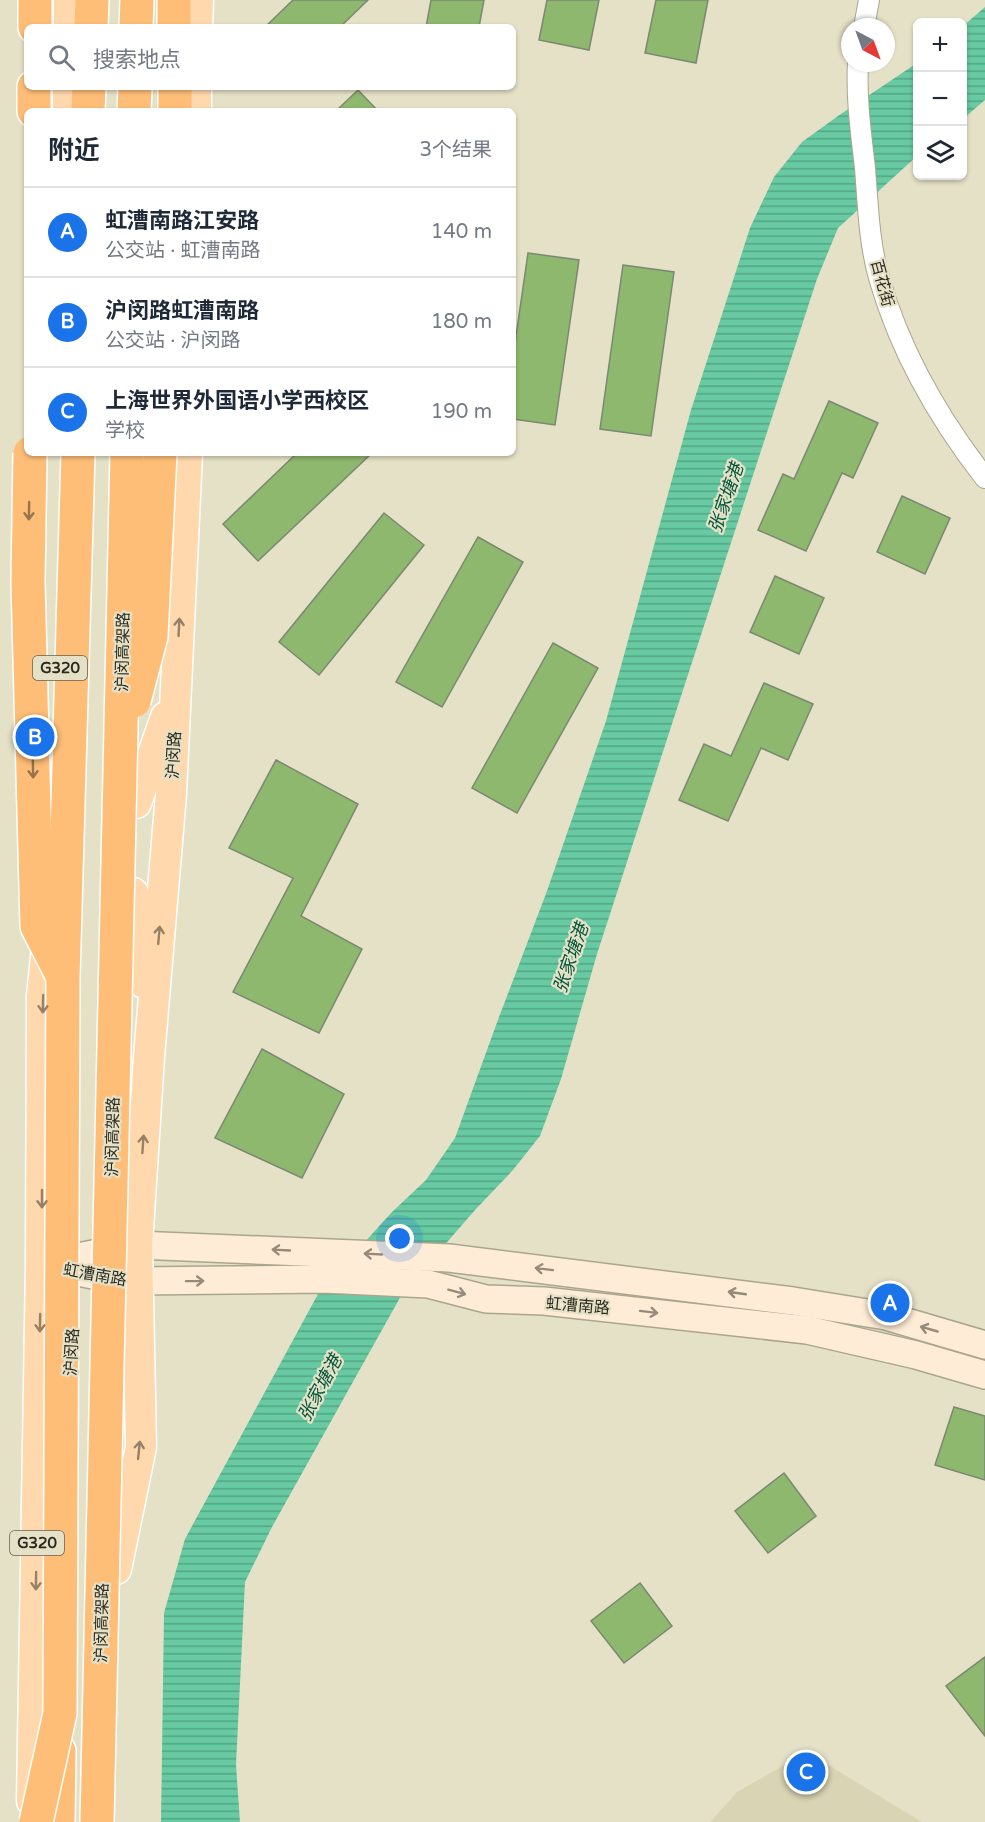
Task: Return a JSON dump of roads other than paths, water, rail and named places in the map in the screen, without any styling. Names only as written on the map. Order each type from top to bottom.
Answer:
[{"type":"highway","points":[[35,0],[35,24]]},
{"type":"highway","points":[[91,24],[92,0]]},
{"type":"highway","points":[[136,24],[137,0]]},
{"type":"highway","points":[[174,0],[174,24]]},
{"type":"highway","points":[[34,90],[34,108]]},
{"type":"highway","points":[[88,108],[89,90]]},
{"type":"highway","points":[[134,108],[135,90]]},
{"type":"highway","points":[[174,90],[175,108]]},
{"type":"highway","points":[[30,456],[28,582],[37,927],[63,977]]},
{"type":"highway","points":[[58,1822],[63,977],[78,456]]},
{"type":"highway","name":"沪闵高架路","points":[[97,1822],[127,456]]},
{"type":"highway","points":[[120,752],[151,636],[160,456]]},
{"type":"highway","points":[[36,1822],[60,1713]]},
{"type":"main road","points":[[69,0],[69,24]]},
{"type":"main road","points":[[145,0],[145,24]]},
{"type":"main road","points":[[197,24],[198,0]]},
{"type":"main road","points":[[68,90],[68,108]]},
{"type":"main road","points":[[144,90],[144,108]]},
{"type":"main road","points":[[196,90],[196,108]]},
{"type":"main road","name":"沪闵路","points":[[31,1822],[41,1265],[42,996],[54,883],[63,456]]},
{"type":"main road","name":"沪闵路","points":[[113,1822],[116,1569],[141,1447],[127,1281],[140,456]]},
{"type":"main road","name":"沪闵路","points":[[128,1246],[149,1057],[171,794],[187,456]]},
{"type":"main road","points":[[136,803],[176,686]]},
{"type":"main road","name":"沪闵路","points":[[49,1822],[75,1264],[69,994],[54,883]]},
{"type":"main road","name":"沪闵路","points":[[133,893],[149,1057]]},
{"type":"main road","name":"虹漕南路","points":[[41,1265],[75,1264],[128,1246],[449,1258],[662,1283],[886,1316],[985,1345]]},
{"type":"main road","name":"虹漕南路","points":[[75,1264],[127,1281],[324,1279],[428,1284],[486,1299],[544,1301],[807,1330],[916,1355],[985,1375]]},
{"type":"street","points":[[866,18],[869,0]]},
{"type":"street","name":"百花街","points":[[857,72],[856,88],[871,236],[879,280],[894,323],[916,370],[947,424],[985,478]]},
{"type":"water","points":[[985,7],[985,100],[967,116],[967,72],[967,23]]},
{"type":"water","name":"张家塘港","points":[[913,66],[913,160],[838,228],[817,279],[597,954],[561,1079],[540,1136],[513,1170],[402,1294],[272,1527],[245,1582],[236,1765],[240,1822],[161,1822],[164,1613],[185,1539],[318,1294],[391,1213],[426,1180],[455,1138],[547,891],[606,721],[691,410],[750,228],[774,177],[802,142]]},
{"type":"place","name":"沪闵路虹漕南路","points":[[35,737]]},
{"type":"place","name":"虹漕南路江安路","points":[[890,1303]]},
{"type":"place","name":"上海世界外国语小学西校区","points":[[806,1772]]}]
